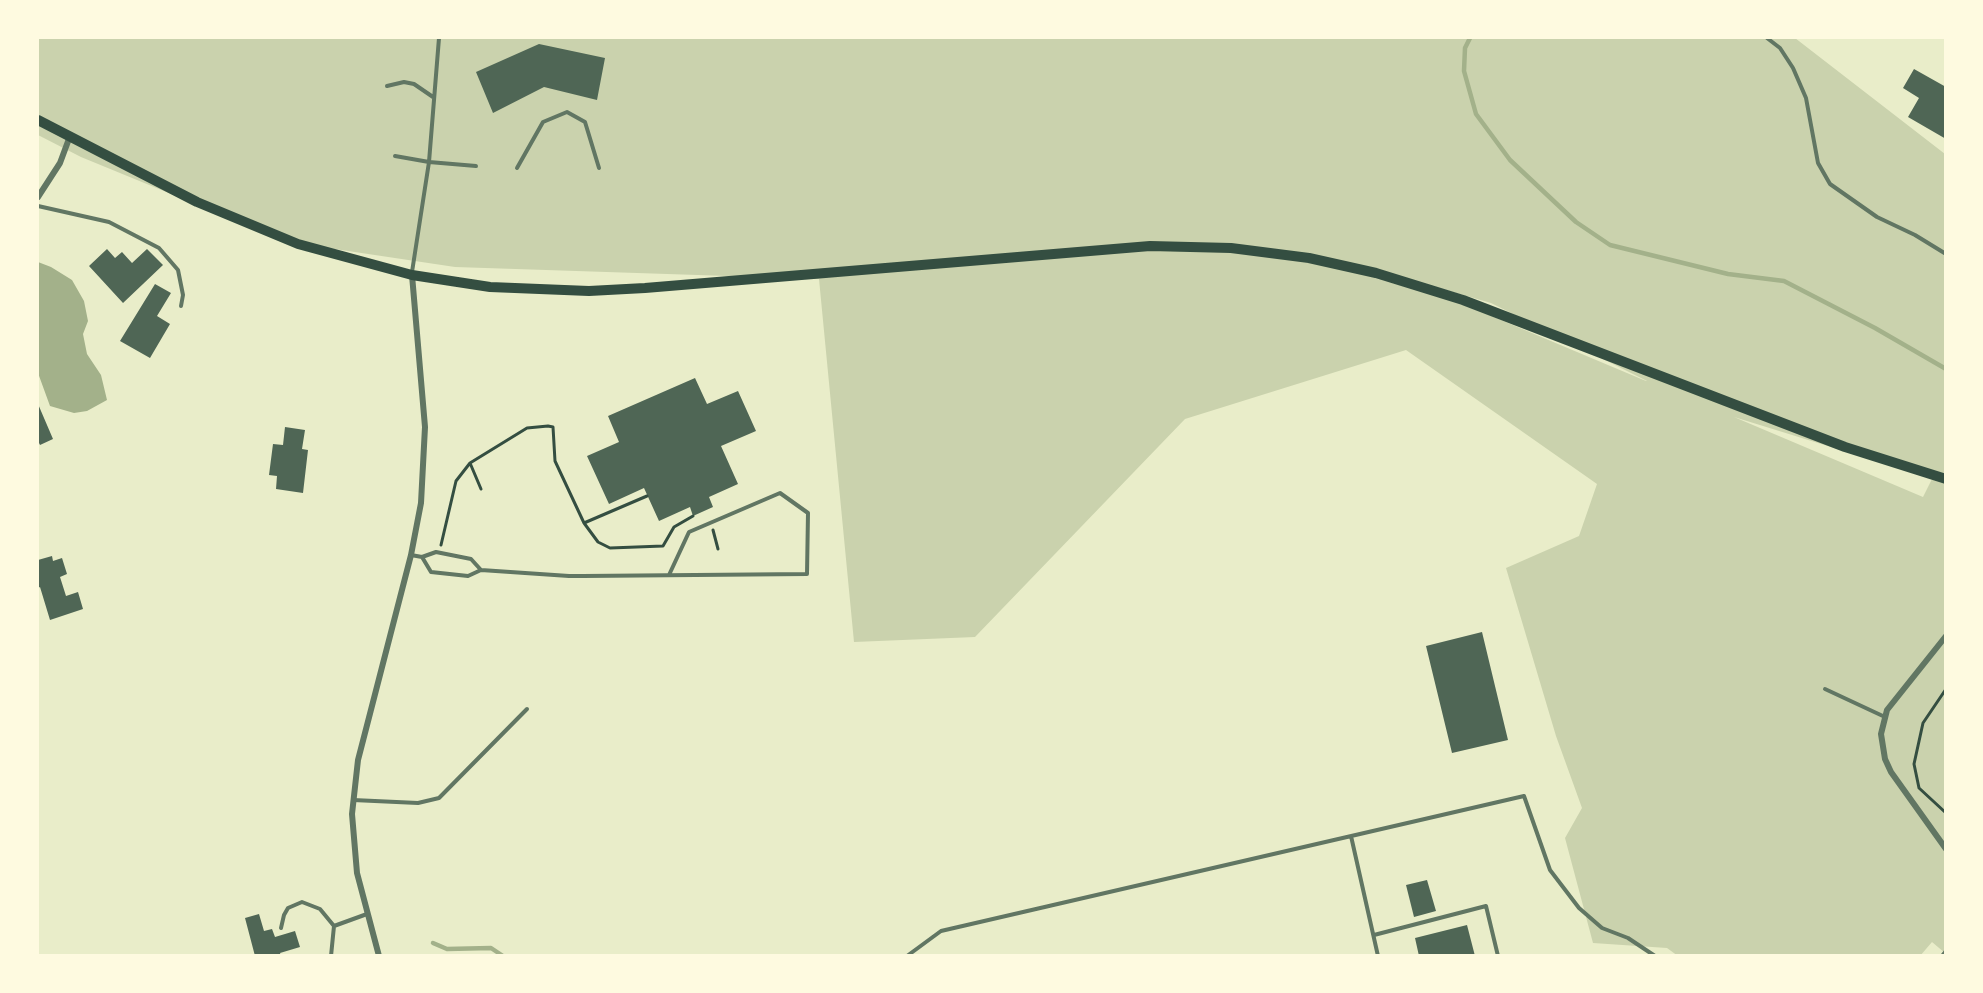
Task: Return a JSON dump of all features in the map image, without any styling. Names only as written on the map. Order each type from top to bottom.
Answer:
[{"type":"main road","points":[[38,120],[248,226],[344,258],[412,275],[490,287],[589,291],[1150,246],[1231,248],[1309,258],[1376,273],[1464,300],[1845,447],[1946,478]]},
{"type":"street","points":[[38,196],[60,163],[70,136]]},
{"type":"street","points":[[379,956],[353,844],[352,800],[358,760],[411,555],[421,503],[425,427],[412,275]]},
{"type":"street","points":[[1946,636],[1887,710],[1881,734],[1885,759],[1946,849]]},
{"type":"lane","points":[[412,275],[429,162],[439,38]]},
{"type":"lane","points":[[1767,38],[1780,48],[1793,68],[1806,98],[1818,162],[1830,184],[1877,217],[1915,235],[1946,254]]},
{"type":"lane","points":[[387,86],[404,82],[414,84],[424,88],[433,98]]},
{"type":"lane","points":[[517,168],[543,122],[567,112],[585,122],[599,168]]},
{"type":"lane","points":[[395,156],[476,166]]},
{"type":"lane","points":[[38,206],[109,222],[159,248],[178,270],[183,295],[181,306]]},
{"type":"lane","points":[[422,557],[431,572],[468,576],[481,570],[569,576],[807,574],[808,513],[780,493],[689,532],[669,575]]},
{"type":"lane","points":[[411,555],[422,557],[440,553],[471,559],[481,570]]},
{"type":"lane","points":[[1825,689],[1885,717]]},
{"type":"lane","points":[[352,800],[418,803],[439,798],[527,710]]},
{"type":"lane","points":[[907,956],[941,931],[1524,796],[1551,870],[1579,908],[1602,928],[1628,938],[1655,956]]},
{"type":"lane","points":[[1351,836],[1378,956]]},
{"type":"lane","points":[[281,928],[288,908],[302,902],[320,909],[334,926],[331,956]]},
{"type":"lane","points":[[1374,934],[1486,906],[1498,956]]},
{"type":"lane","points":[[334,926],[368,914]]},
{"type":"lane","points":[[1942,956],[1946,951]]},
{"type":"path","points":[[440,553],[456,481],[470,463],[527,428],[542,425],[553,427],[555,461],[584,523],[598,542],[610,548],[663,546],[674,527],[693,516]]},
{"type":"path","points":[[470,463],[481,489]]},
{"type":"path","points":[[584,523],[647,496]]},
{"type":"path","points":[[1946,688],[1923,723],[1914,764],[1920,788],[1946,813]]},
{"type":"shaded area","points":[[38,38],[1795,38],[1945,154],[1945,953],[1932,942],[1920,956],[1678,956],[1667,948],[1593,943],[1565,838],[1582,808],[1556,736],[1506,568],[1579,536],[1597,484],[1406,350],[1185,419],[975,637],[854,642],[819,279],[455,267],[288,242],[81,157],[38,135]],"holes":[[[1394,275],[1491,303],[1647,381],[1646,381]],[[1734,417],[1931,478],[1932,479],[1923,497]]]},
{"type":"shaded area","points":[[38,262],[72,280],[84,301],[88,321],[83,334],[87,354],[101,375],[107,400],[87,411],[74,413],[50,406],[38,373]]},
{"type":"building","points":[[539,44],[605,58],[597,100],[544,87],[493,113],[476,72]]},
{"type":"building","points":[[1914,69],[1946,87],[1946,139],[1908,117],[1919,98],[1903,88]]},
{"type":"building","points":[[107,249],[115,258],[122,252],[132,263],[147,249],[163,265],[123,303],[89,266]]},
{"type":"building","points":[[155,284],[171,293],[157,316],[170,324],[150,358],[120,341]]},
{"type":"building","points":[[695,378],[707,404],[738,391],[756,431],[721,446],[738,484],[709,497],[713,507],[693,516],[690,507],[659,521],[644,488],[609,504],[587,456],[619,442],[608,416]]},
{"type":"building","points":[[38,404],[53,439],[40,445],[38,441]]},
{"type":"building","points":[[285,427],[305,430],[302,449],[308,450],[303,493],[276,489],[277,476],[269,475],[273,444],[283,445]]},
{"type":"building","points":[[52,556],[53,561],[62,558],[67,574],[60,577],[66,596],[78,592],[83,609],[50,620],[40,587],[38,588],[38,560]]},
{"type":"building","points":[[1482,632],[1508,740],[1452,753],[1426,646]]},
{"type":"building","points":[[1427,880],[1436,911],[1414,917],[1406,885]]},
{"type":"building","points":[[259,914],[264,931],[272,929],[275,937],[295,931],[300,947],[280,953],[281,956],[255,956],[245,918]]},
{"type":"building","points":[[1467,925],[1475,956],[1419,956],[1415,938]]},
{"type":"waterway","points":[[1470,38],[1465,48],[1464,71],[1476,114],[1510,160],[1576,222],[1610,245],[1728,274],[1784,281],[1875,328],[1946,369]]},
{"type":"waterway","points":[[433,943],[447,949],[491,948],[503,956]]}]
